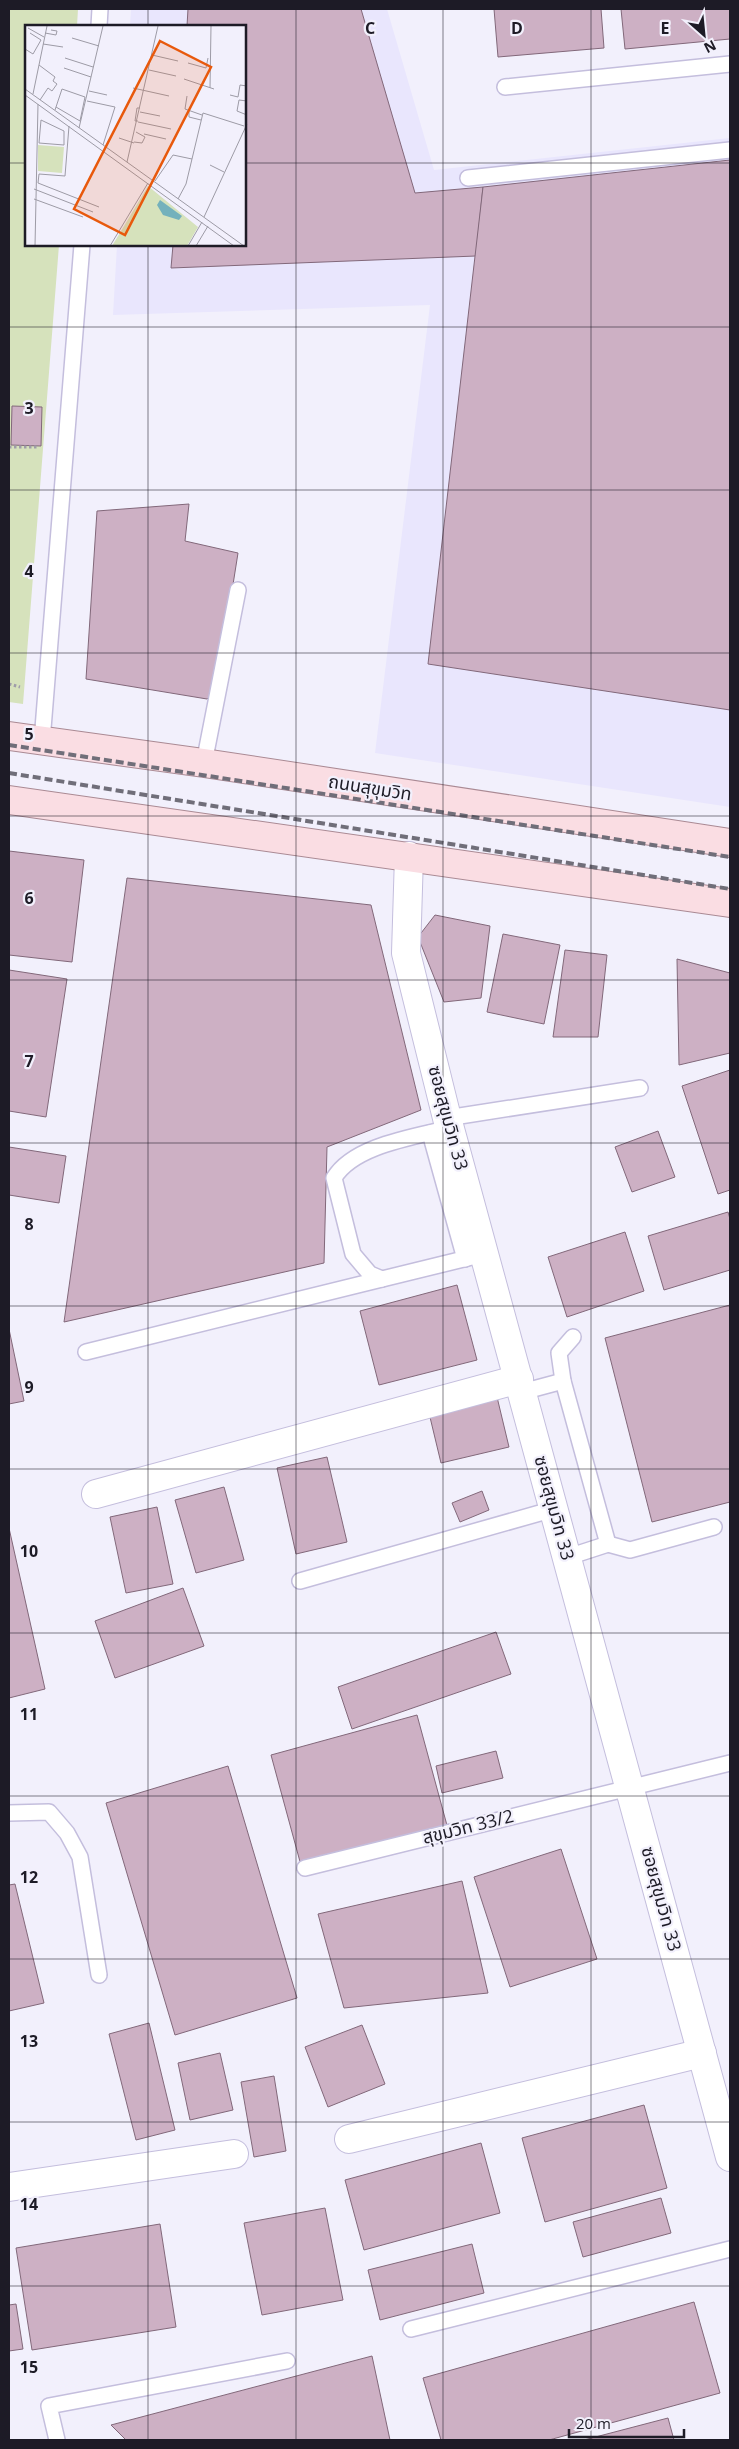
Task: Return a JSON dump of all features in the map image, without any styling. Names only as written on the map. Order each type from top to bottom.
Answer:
[{"type":"main road","name":"ถนนสุขุมวิท","points":[[9,736],[204,763],[730,843]]},
{"type":"main road","points":[[9,800],[409,856],[730,904]]},
{"type":"street","name":"ซอยสุขุมวิท 33","points":[[409,856],[406,952],[442,1126],[474,1256],[520,1385],[730,2157]]},
{"type":"street","points":[[96,1494],[520,1385]]},
{"type":"street","points":[[349,2139],[702,2053]]},
{"type":"street","points":[[9,2187],[234,2154]]},
{"type":"lane","points":[[99,25],[100,9]]},
{"type":"lane","points":[[505,87],[730,64]]},
{"type":"lane","points":[[468,178],[730,150]]},
{"type":"lane","points":[[42,742],[82,246]]},
{"type":"lane","points":[[204,763],[238,590]]},
{"type":"lane","points":[[382,1279],[370,1274],[353,1254],[334,1178],[341,1167],[364,1152],[442,1126],[640,1088]]},
{"type":"lane","points":[[86,1352],[474,1256]]},
{"type":"lane","points":[[573,1337],[558,1353],[563,1381],[608,1544]]},
{"type":"lane","points":[[520,1385],[563,1381]]},
{"type":"lane","points":[[300,1581],[554,1509]]},
{"type":"lane","points":[[568,1557],[608,1544],[630,1550],[714,1527]]},
{"type":"lane","name":"สุขุมวิท 33/2","points":[[305,1868],[630,1786],[730,1763]]},
{"type":"lane","points":[[9,1813],[49,1812],[66,1832],[80,1857],[99,1975]]},
{"type":"lane","points":[[411,2329],[730,2249]]},
{"type":"lane","points":[[57,2440],[49,2406],[287,2362]]},
{"type":"shaded area","points":[[131,9],[387,9],[434,170],[730,138],[730,807],[375,753],[430,305],[113,315],[117,246],[246,246],[246,25],[130,25]]},
{"type":"green space","points":[[9,9],[78,9],[77,25],[25,25],[25,246],[59,246],[23,704],[9,702]]},
{"type":"building","points":[[188,9],[361,9],[415,193],[483,187],[476,256],[171,268],[173,246],[246,246],[246,25],[187,25]]},
{"type":"building","points":[[494,9],[601,9],[604,48],[498,57]]},
{"type":"building","points":[[621,9],[730,9],[730,39],[625,49]]},
{"type":"building","points":[[730,160],[730,710],[428,664],[483,187]]},
{"type":"building","points":[[12,406],[42,407],[41,446],[11,445]]},
{"type":"building","points":[[189,504],[185,541],[238,553],[216,692],[207,699],[86,679],[97,511]]},
{"type":"building","points":[[9,851],[84,860],[72,962],[9,955]]},
{"type":"building","points":[[127,878],[371,905],[421,1110],[327,1147],[324,1263],[64,1322]]},
{"type":"building","points":[[435,915],[490,926],[481,998],[444,1002],[418,937]]},
{"type":"building","points":[[503,934],[560,945],[544,1024],[487,1012]]},
{"type":"building","points":[[565,950],[607,955],[598,1037],[553,1037]]},
{"type":"building","points":[[677,959],[730,973],[730,1053],[679,1065]]},
{"type":"building","points":[[9,970],[67,979],[46,1117],[9,1111]]},
{"type":"building","points":[[730,1070],[730,1190],[718,1194],[682,1086]]},
{"type":"building","points":[[658,1131],[675,1177],[632,1192],[615,1147]]},
{"type":"building","points":[[9,1147],[66,1156],[59,1203],[9,1195]]},
{"type":"building","points":[[728,1212],[730,1219],[730,1270],[664,1290],[648,1236]]},
{"type":"building","points":[[625,1232],[644,1291],[567,1317],[548,1257]]},
{"type":"building","points":[[457,1285],[477,1360],[379,1385],[360,1311]]},
{"type":"building","points":[[730,1305],[730,1502],[652,1522],[605,1338]]},
{"type":"building","points":[[9,1329],[24,1401],[9,1404]]},
{"type":"building","points":[[497,1397],[509,1447],[441,1463],[429,1413]]},
{"type":"building","points":[[327,1457],[347,1542],[296,1554],[277,1468]]},
{"type":"building","points":[[224,1487],[244,1560],[196,1573],[175,1500]]},
{"type":"building","points":[[482,1491],[489,1510],[460,1522],[452,1503]]},
{"type":"building","points":[[157,1507],[173,1584],[126,1593],[110,1517]]},
{"type":"building","points":[[9,1528],[45,1689],[9,1698]]},
{"type":"building","points":[[183,1588],[204,1646],[115,1678],[95,1621]]},
{"type":"building","points":[[496,1632],[511,1674],[352,1729],[338,1687]]},
{"type":"building","points":[[417,1715],[448,1829],[302,1869],[271,1755]]},
{"type":"building","points":[[496,1751],[503,1778],[442,1793],[436,1766]]},
{"type":"building","points":[[228,1766],[297,1998],[175,2035],[106,1803]]},
{"type":"building","points":[[561,1849],[597,1959],[510,1987],[474,1877]]},
{"type":"building","points":[[462,1881],[488,1993],[344,2008],[318,1914]]},
{"type":"building","points":[[15,1884],[44,2003],[9,2011],[9,1885]]},
{"type":"building","points":[[149,2023],[175,2130],[136,2140],[109,2034]]},
{"type":"building","points":[[362,2025],[385,2084],[328,2107],[305,2047]]},
{"type":"building","points":[[220,2053],[233,2110],[190,2120],[178,2063]]},
{"type":"building","points":[[274,2076],[286,2151],[254,2157],[241,2082]]},
{"type":"building","points":[[644,2105],[667,2188],[545,2222],[522,2138]]},
{"type":"building","points":[[481,2143],[500,2213],[364,2250],[345,2180]]},
{"type":"building","points":[[661,2198],[671,2233],[583,2257],[573,2222]]},
{"type":"building","points":[[325,2208],[343,2300],[262,2315],[244,2223]]},
{"type":"building","points":[[160,2224],[176,2327],[32,2350],[16,2248]]},
{"type":"building","points":[[472,2244],[484,2293],[380,2320],[368,2270]]},
{"type":"building","points":[[694,2302],[720,2393],[549,2440],[441,2440],[423,2378]]},
{"type":"building","points":[[16,2304],[23,2349],[9,2351],[9,2305]]},
{"type":"building","points":[[372,2356],[390,2440],[126,2440],[111,2425]]},
{"type":"building","points":[[668,2418],[674,2440],[584,2440]]},
{"type":"railway","points":[[9,745],[730,857]]},
{"type":"railway","points":[[9,773],[730,889]]}]
